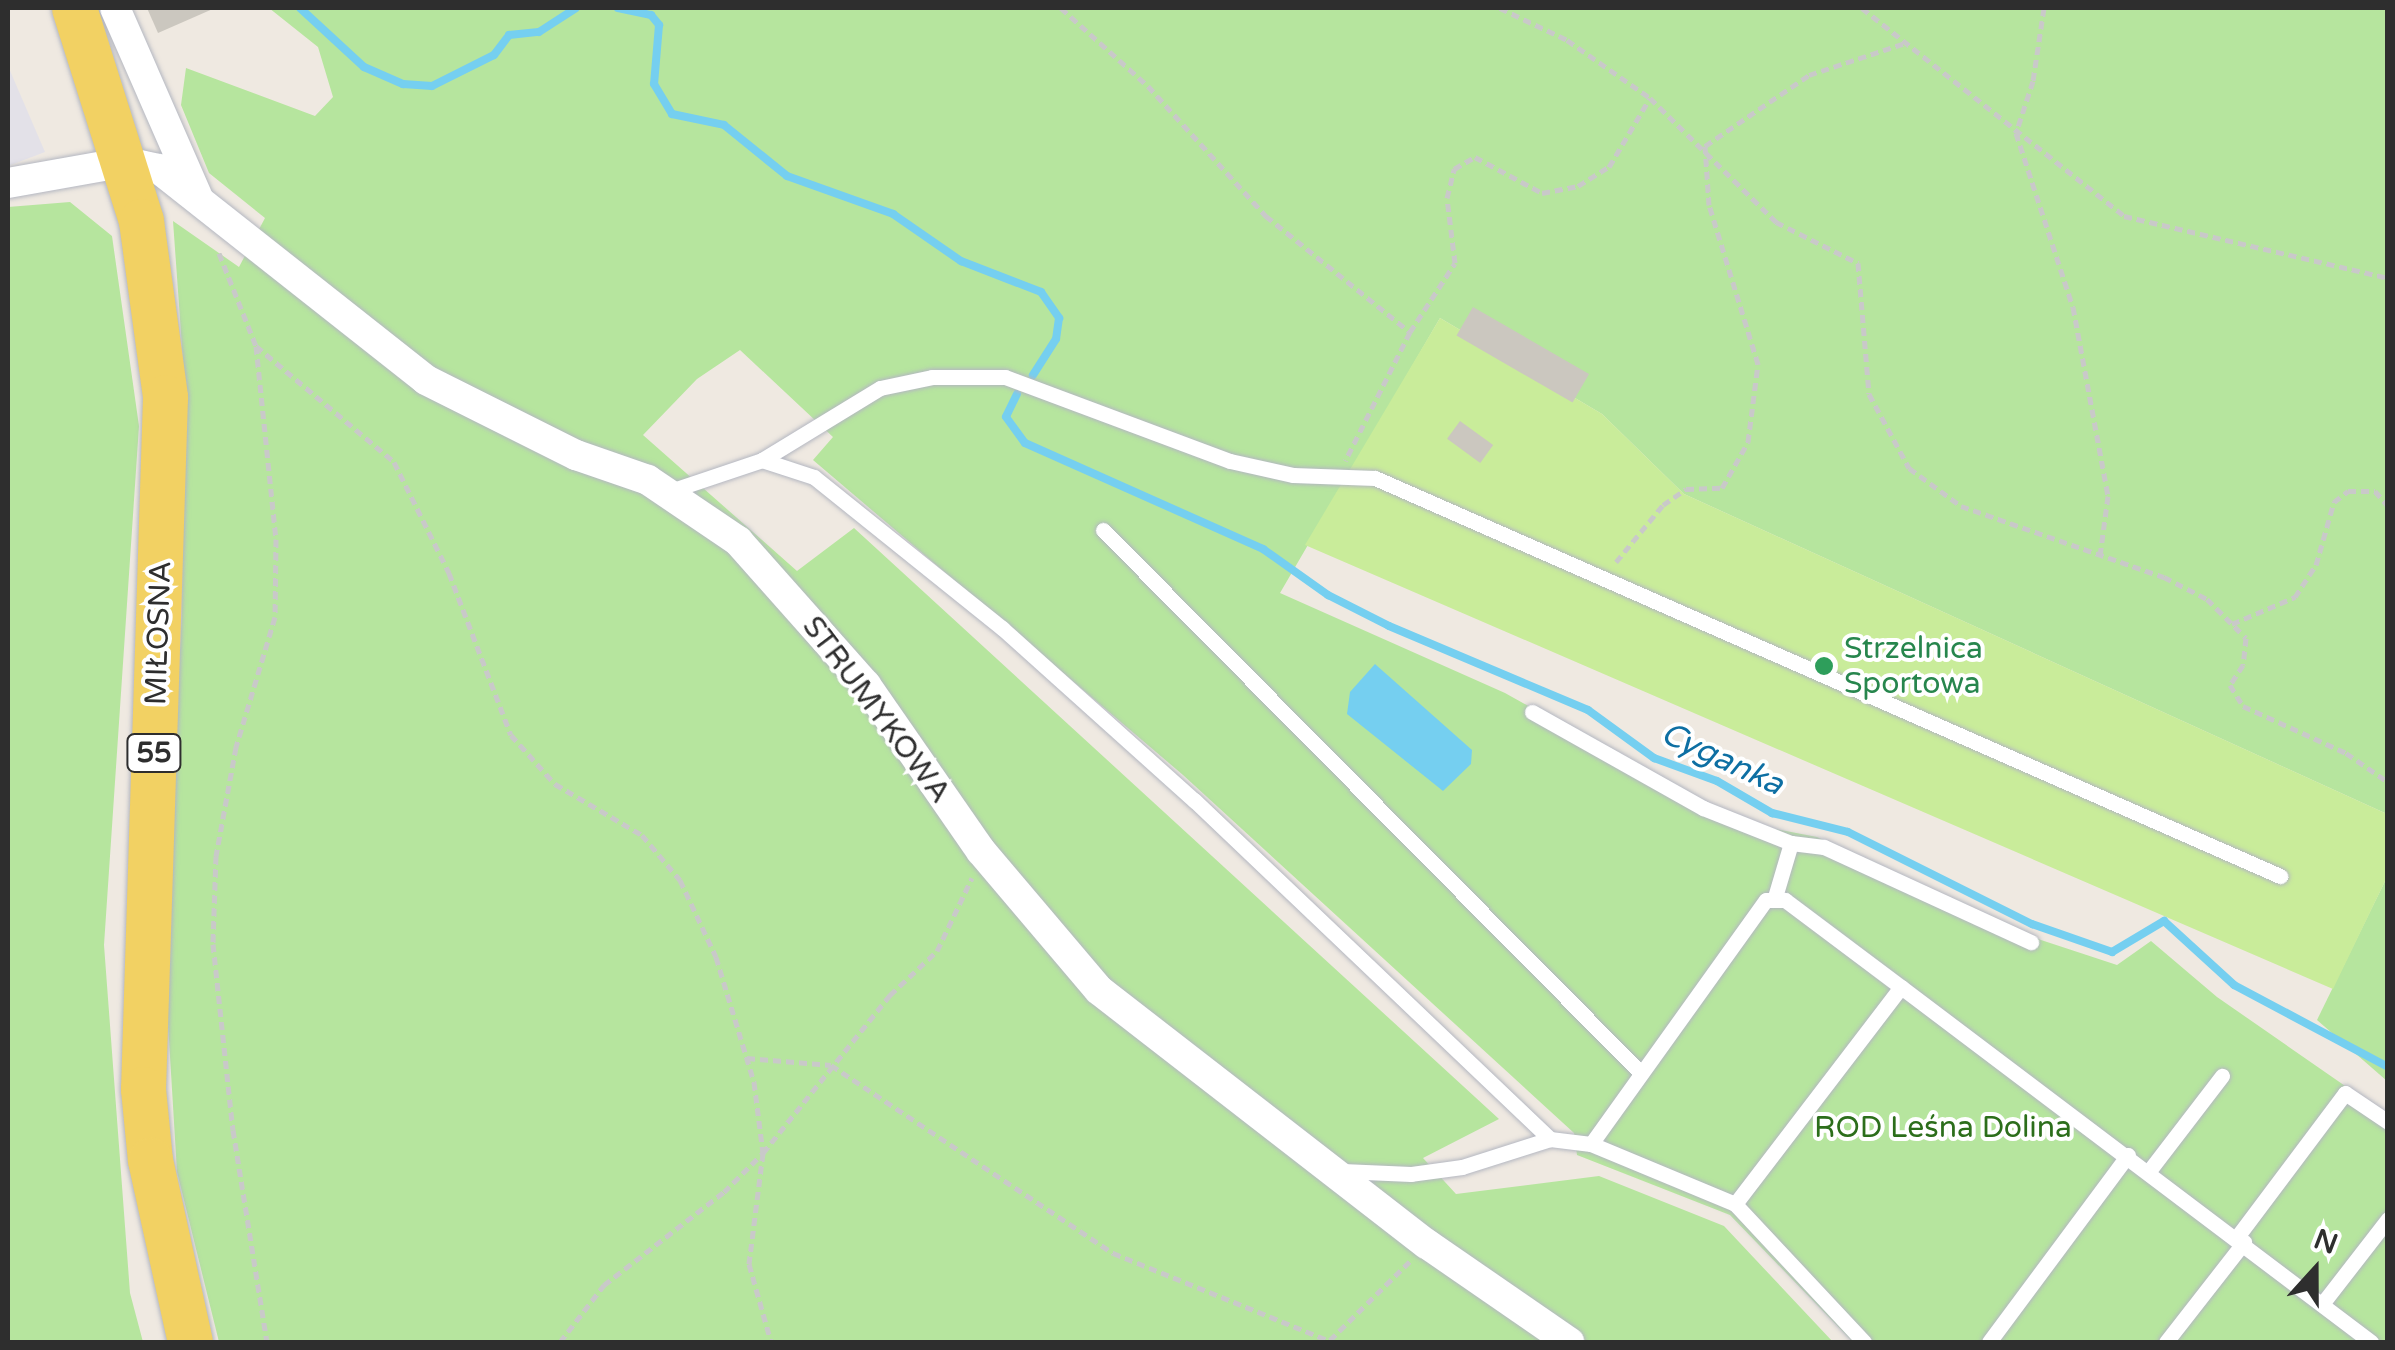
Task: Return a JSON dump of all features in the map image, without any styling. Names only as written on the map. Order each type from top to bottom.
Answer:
[{"type":"main road","name":"55","points":[[74,8],[126,162]]},
{"type":"main road","name":"MIŁOSNA","points":[[126,162],[141,221],[164,397],[143,1089],[150,1160],[190,1342]]},
{"type":"street","points":[[115,8],[198,199]]},
{"type":"street","points":[[8,183],[126,162]]},
{"type":"street","name":"STRUMYKOWA","points":[[126,162],[159,169],[426,380],[576,455],[670,492],[738,540],[796,602],[827,647],[866,685],[981,852],[1098,990],[1428,1244],[1569,1342]]},
{"type":"lane","points":[[670,492],[762,460],[880,388],[964,375],[1005,377],[1070,397],[1230,461],[1293,474],[1375,478],[2280,876]]},
{"type":"lane","points":[[762,460],[814,477],[1002,628],[1194,800],[1550,1139]]},
{"type":"lane","points":[[1103,530],[1639,1072]]},
{"type":"lane","points":[[1532,712],[1703,808],[1791,843],[1824,847],[2031,942]]},
{"type":"lane","points":[[1775,898],[1791,843]]},
{"type":"lane","points":[[1592,1144],[1639,1072],[1766,900],[1775,898],[2150,1171],[2371,1342]]},
{"type":"lane","points":[[1735,1204],[1901,987]]},
{"type":"lane","points":[[2150,1171],[2222,1076]]},
{"type":"lane","points":[[2166,1342],[2346,1092],[2388,1122]]},
{"type":"lane","points":[[1338,1171],[1411,1174],[1462,1167],[1550,1139],[1592,1144],[1735,1204],[1864,1342]]},
{"type":"lane","points":[[1989,1342],[2128,1155]]},
{"type":"lane","points":[[2322,1304],[2388,1219]]},
{"type":"path","points":[[1062,8],[1148,86],[1266,216],[1410,332]]},
{"type":"path","points":[[1500,8],[1567,40],[1650,98],[1706,146],[1776,222],[1858,262],[1870,394],[1909,468],[1960,506],[2192,592],[2246,638],[2243,664],[2230,685],[2243,706],[2346,754],[2388,782]]},
{"type":"path","points":[[1862,8],[2124,216],[2388,278]]},
{"type":"path","points":[[2044,8],[2033,81],[2016,134],[2074,307],[2108,496],[2100,556]]},
{"type":"path","points":[[1706,146],[1809,75],[1905,42]]},
{"type":"path","points":[[1339,474],[1410,332],[1455,263],[1447,198],[1454,169],[1475,158],[1542,193],[1578,186],[1609,167],[1650,98]]},
{"type":"path","points":[[1602,579],[1663,505],[1686,489],[1722,488],[1748,442],[1758,364],[1709,206],[1706,146]]},
{"type":"path","points":[[198,199],[256,346],[276,539],[276,617],[233,765],[216,856],[213,944],[246,1227],[268,1342]]},
{"type":"path","points":[[256,346],[394,462],[449,573],[511,735],[555,784],[642,835],[680,880],[716,957],[747,1058],[763,1152],[749,1264],[771,1342]]},
{"type":"path","points":[[2232,624],[2295,597],[2316,565],[2334,502],[2348,491],[2374,491],[2388,506]]},
{"type":"path","points":[[560,1342],[604,1285],[724,1192],[763,1152],[831,1066],[937,951],[962,910],[981,852]]},
{"type":"path","points":[[747,1058],[831,1066],[1113,1252],[1331,1341],[1428,1244]]},
{"type":"shaded area","points":[[8,66],[45,152],[8,166]]},
{"type":"green space","name":"ROD Leśna Dolina","points":[[269,8],[2387,8],[2387,814],[1684,494],[1602,414],[1440,318],[1280,593],[1505,693],[1709,806],[1759,826],[1817,837],[2041,940],[2117,965],[2151,941],[2217,997],[2387,1115],[2387,1342],[1853,1342],[1730,1215],[1577,1155],[1574,1133],[1183,775],[813,460],[833,437],[740,350],[697,379],[643,435],[797,571],[854,528],[1499,1119],[1423,1158],[1456,1194],[1599,1176],[1724,1226],[1833,1342],[219,1342],[177,1172],[164,957],[182,613],[184,375],[173,221],[239,267],[265,218],[209,173],[181,105],[186,68],[315,116],[333,97],[318,47]]},
{"type":"green space","points":[[70,202],[112,236],[139,426],[104,945],[130,1293],[143,1342],[8,1342],[8,207]]},
{"type":"green space","name":"Strzelnica Sportowa","points":[[1440,318],[1602,414],[1684,494],[2387,814],[2387,877],[2333,989],[1305,545]]},
{"type":"green space","points":[[2387,877],[2387,1081],[2317,1020]]},
{"type":"water","points":[[1375,664],[1472,750],[1471,764],[1443,791],[1347,714],[1350,692]]},
{"type":"building","points":[[147,8],[215,8],[158,33]]},
{"type":"building","points":[[1473,307],[1589,374],[1573,403],[1456,336]]},
{"type":"building","points":[[1460,421],[1493,445],[1480,463],[1447,439]]},
{"type":"waterway","points":[[300,8],[364,67],[403,84],[432,86],[494,55],[509,35],[539,32],[576,8]]},
{"type":"waterway","points":[[618,8],[651,15],[659,25],[654,84],[672,114],[724,125],[787,176],[893,214],[961,261],[1041,292],[1059,318],[1056,339],[1033,375]]},
{"type":"waterway","name":"Cyganka","points":[[1017,394],[1006,417],[1025,443],[1263,549],[1328,595],[1389,626],[1588,710],[1654,758],[1717,781],[1772,813],[1848,832],[2032,924],[2112,952],[2164,921],[2234,985],[2388,1067]]},
{"type":"place","name":"Strzelnica Sportowa","points":[[1824,666]]}]
